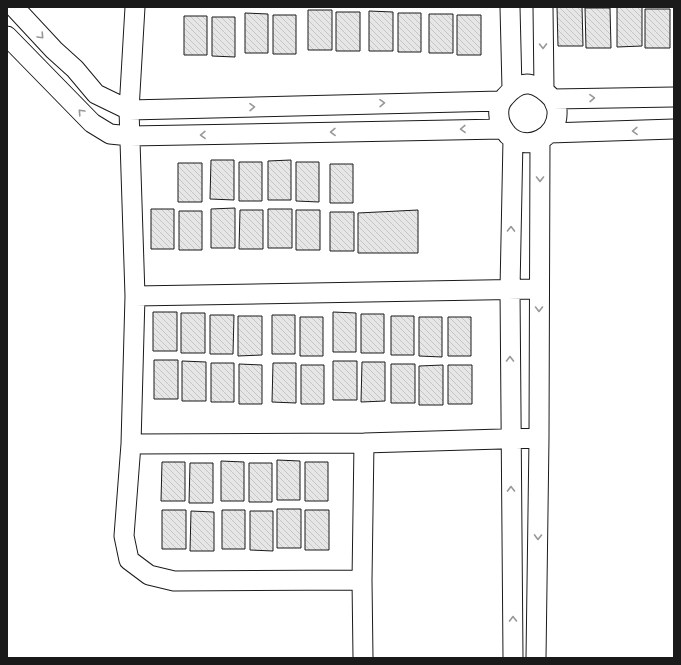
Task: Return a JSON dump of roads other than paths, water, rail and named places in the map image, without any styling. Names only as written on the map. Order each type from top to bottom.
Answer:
[{"type":"street","points":[[14,7],[54,50],[75,69],[96,94],[129,110],[506,95],[522,84],[533,84],[549,94],[674,97]]},
{"type":"street","points":[[135,7],[129,110],[135,296],[132,444],[124,536],[129,560],[149,575],[174,581],[362,580]]},
{"type":"street","points":[[510,7],[506,95],[498,110],[499,120],[508,134],[513,658]]},
{"type":"street","points":[[536,658],[539,438],[539,289],[544,137],[556,123],[557,111],[549,94],[543,7]]},
{"type":"street","points":[[7,36],[92,123],[110,134],[130,136],[508,134],[526,143],[544,137],[674,129]]},
{"type":"street","points":[[135,296],[539,289]]},
{"type":"street","points":[[132,444],[364,443],[539,438]]},
{"type":"street","points":[[363,658],[362,580],[364,443]]}]
